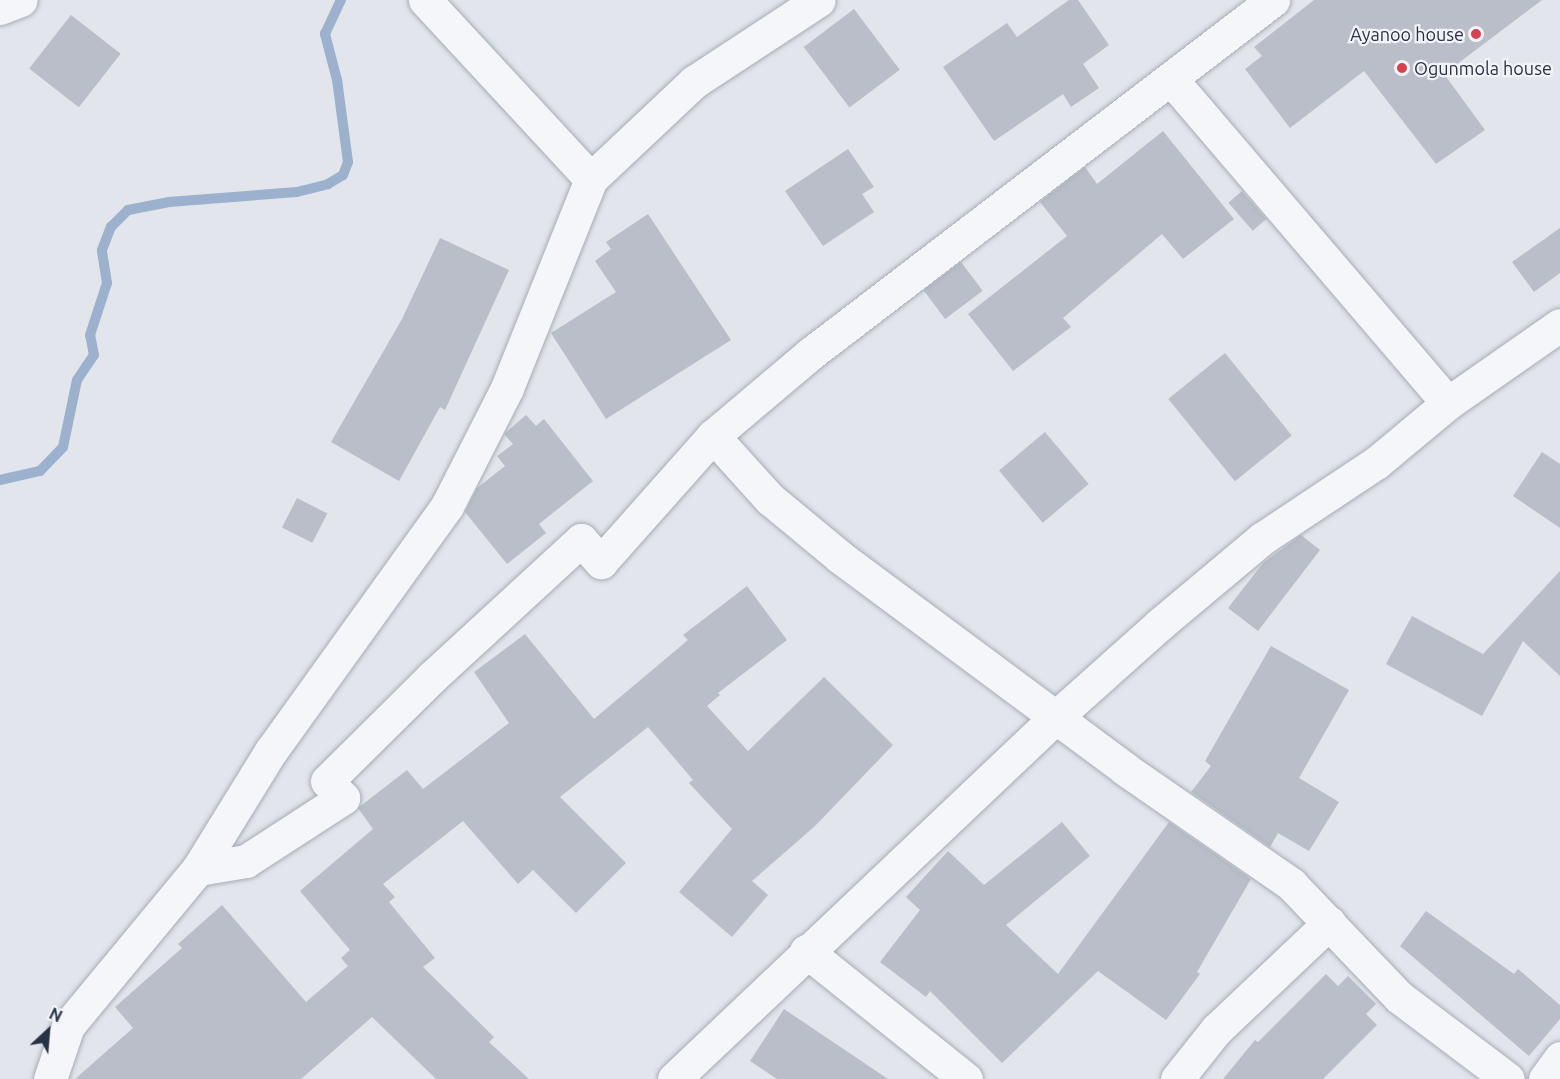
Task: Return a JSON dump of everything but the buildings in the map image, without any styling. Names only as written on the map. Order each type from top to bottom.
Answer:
[{"type":"street","points":[[0,8],[21,0]]},
{"type":"street","points":[[425,0],[591,179]]},
{"type":"street","points":[[50,1079],[68,1026],[198,869],[271,751],[447,506],[507,388],[591,179],[694,82],[819,0]]},
{"type":"street","points":[[198,869],[246,861],[274,846],[343,798],[327,781],[431,678],[581,540],[601,562],[713,436],[810,354],[1273,0]]},
{"type":"street","points":[[1171,79],[1448,403]]},
{"type":"street","points":[[674,1079],[806,951],[1056,717],[1263,538],[1376,463],[1448,403],[1560,325]]},
{"type":"street","points":[[713,436],[770,499],[831,550],[1056,717],[1291,884],[1399,997],[1508,1079]]},
{"type":"street","points":[[1177,1079],[1216,1030],[1329,923]]},
{"type":"street","points":[[806,951],[966,1079]]},
{"type":"street","points":[[1545,1079],[1560,1058]]},
{"type":"waterway","points":[[0,480],[40,471],[63,447],[77,380],[94,355],[90,335],[107,283],[102,250],[111,227],[128,210],[169,202],[297,192],[328,184],[343,175],[348,162],[337,80],[325,34],[341,0]]},
{"type":"place","name":"Ayanoo house","points":[[1476,34]]},
{"type":"place","name":"Ogunmola house","points":[[1402,68]]}]
